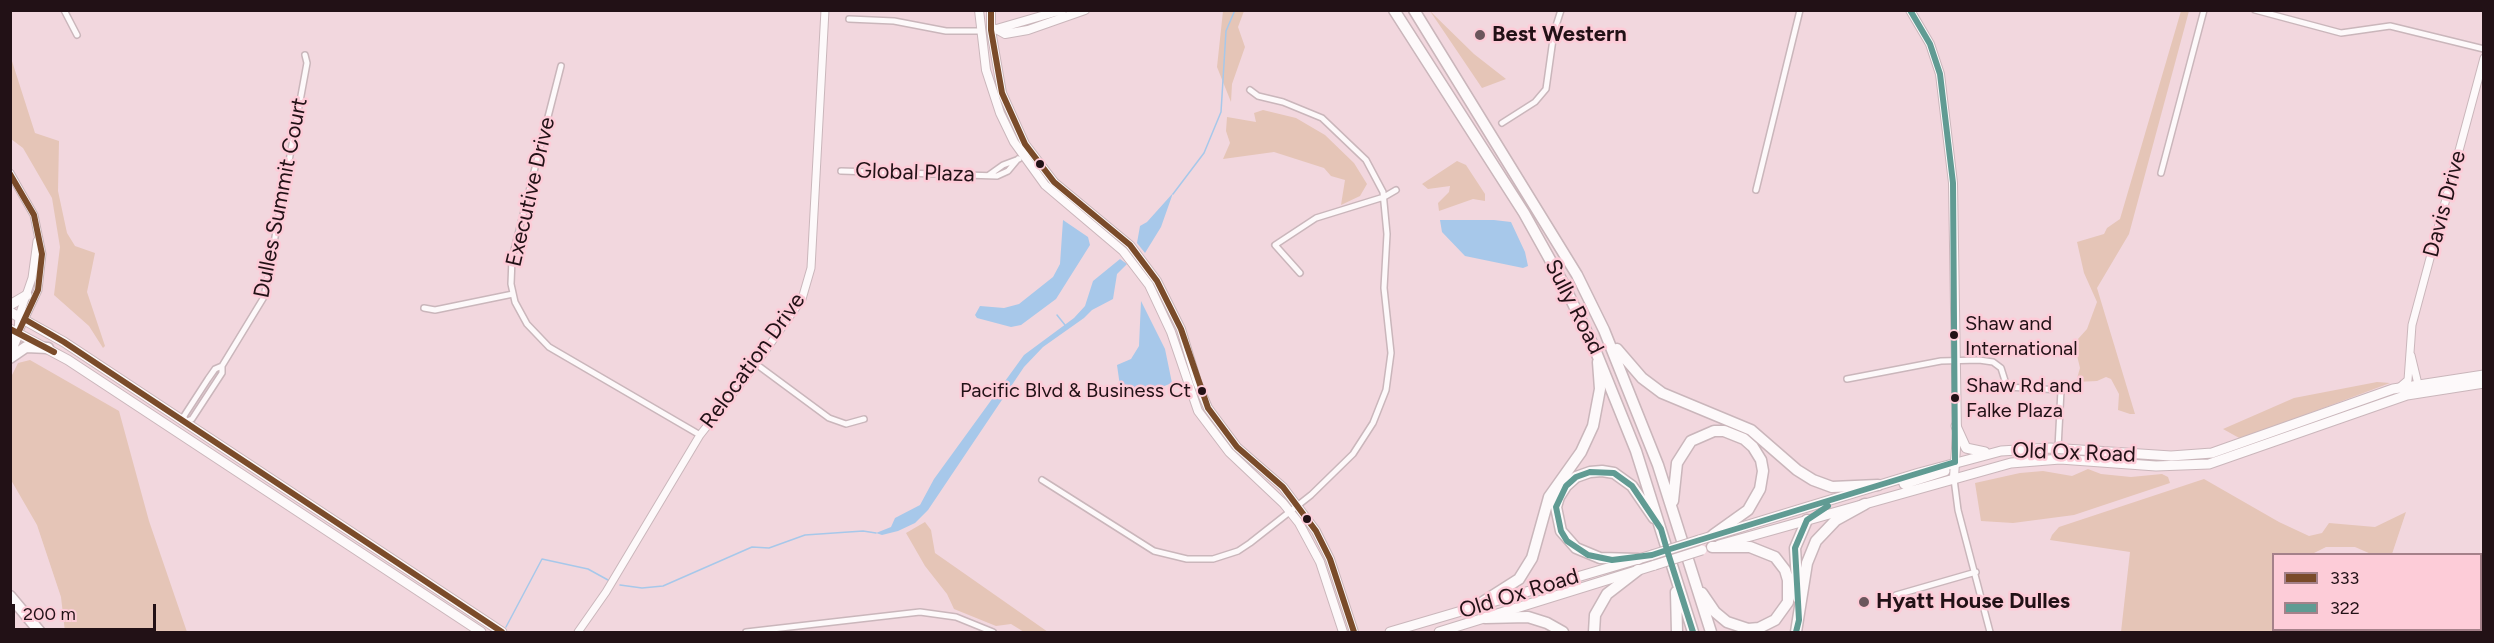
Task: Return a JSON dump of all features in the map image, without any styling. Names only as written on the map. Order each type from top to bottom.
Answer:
[{"type":"highway","name":"Sully Road","points":[[1414,10],[1577,275],[1604,330],[1642,421],[1711,633]]},
{"type":"highway","points":[[1419,10],[1428,32]]},
{"type":"highway","name":"Sully Road","points":[[1395,14],[1524,213],[1563,283],[1594,347],[1636,451],[1694,633]]},
{"type":"highway","points":[[1604,330],[1632,368],[1652,386],[1676,400],[1736,422],[1751,430],[1797,470],[1813,480],[1832,487],[1878,485]]},
{"type":"highway","points":[[10,353],[14,331]]},
{"type":"highway","points":[[10,358],[26,347],[48,348]]},
{"type":"highway","points":[[1475,607],[1509,587],[1527,568],[1537,542],[1548,497],[1589,436],[1597,412],[1600,389],[1594,347]]},
{"type":"highway","points":[[1675,519],[1673,492],[1675,470],[1685,447],[1705,433],[1724,431],[1744,439],[1758,454],[1762,481],[1756,500],[1748,510],[1706,543]]},
{"type":"highway","points":[[1638,564],[1588,555],[1567,541],[1561,531],[1556,507],[1566,486],[1590,472],[1614,473],[1632,486],[1661,529]]},
{"type":"highway","points":[[1796,633],[1807,563],[1816,541],[1836,520],[1865,504]]},
{"type":"highway","points":[[1799,620],[1795,548],[1807,520]]},
{"type":"highway","points":[[1692,573],[1715,612],[1736,626],[1759,628],[1781,614],[1790,591],[1785,570],[1780,562],[1765,551],[1750,547],[1706,543]]},
{"type":"highway","points":[[1594,633],[1595,615],[1600,603],[1638,564]]},
{"type":"highway","points":[[1673,571],[1678,616],[1677,633]]},
{"type":"highway","points":[[10,596],[39,633]]},
{"type":"highway","points":[[10,601],[39,633]]},
{"type":"highway","points":[[1485,618],[1528,616],[1547,622],[1563,633]]},
{"type":"main road","points":[[979,10],[980,31],[993,95],[1020,158],[1056,196],[1123,251],[1134,264],[1159,303],[1198,411],[1229,452],[1260,479],[1291,512],[1320,562],[1343,633]]},
{"type":"main road","points":[[991,10],[1002,93],[1014,123],[1030,152],[1054,182],[1131,245],[1141,259],[1174,313],[1208,408],[1237,447],[1283,487],[1327,552],[1354,633]]},
{"type":"main road","points":[[980,31],[1062,10]]},
{"type":"main road","points":[[993,29],[1005,34],[1028,30],[1085,10]]},
{"type":"main road","points":[[1910,10],[1923,30],[1935,58],[1945,105],[1955,215],[1956,426],[1954,477]]},
{"type":"main road","points":[[10,306],[27,295]]},
{"type":"main road","points":[[18,316],[185,422],[502,633]]},
{"type":"main road","points":[[14,331],[48,348],[178,432],[481,633]]},
{"type":"main road","name":"Old Ox Road","points":[[1390,633],[1475,607],[1638,564],[1655,565],[1706,543],[1878,485],[1996,452],[2058,448],[2170,456],[2212,453],[2400,387],[2484,375]]},
{"type":"main road","name":"Old Ox Road","points":[[1439,633],[1638,564],[1652,555],[1807,520],[1997,465],[2042,460],[2156,466],[2209,464],[2407,395],[2484,383]]},
{"type":"main road","points":[[2407,395],[2418,384]]},
{"type":"main road","points":[[1956,426],[1968,450],[1996,452]]},
{"type":"main road","points":[[1807,520],[1825,507],[1941,473],[1955,462]]},
{"type":"street","points":[[64,10],[77,35]]},
{"type":"street","name":"Relocation Drive","points":[[578,633],[700,435],[756,364],[802,299],[811,268],[825,10]]},
{"type":"street","points":[[1502,123],[1535,102],[1546,88],[1554,32],[1561,10]]},
{"type":"street","points":[[1756,190],[1800,10]]},
{"type":"street","points":[[2161,173],[2204,10]]},
{"type":"street","points":[[2255,10],[2341,33],[2390,26],[2484,49]]},
{"type":"street","points":[[849,19],[894,21],[946,31],[980,31]]},
{"type":"street","name":"Dulles Summit Court","points":[[178,432],[185,422],[184,416],[215,369],[222,366],[264,297],[307,63],[305,54]]},
{"type":"street","name":"Davis Drive","points":[[2400,387],[2408,380],[2412,325],[2484,58]]},
{"type":"street","name":"Executive Drive","points":[[561,66],[513,249],[510,270],[513,294],[527,324],[549,347],[700,435]]},
{"type":"street","points":[[1042,480],[1154,551],[1187,559],[1213,559],[1238,551],[1291,512],[1326,482],[1361,444],[1379,413],[1386,390],[1391,340],[1384,288],[1387,234],[1384,197],[1377,177],[1366,160],[1322,118],[1295,106],[1258,96],[1250,90]]},
{"type":"street","name":"Global Plaza","points":[[841,171],[989,175],[1003,165],[1030,152]]},
{"type":"street","points":[[10,173],[29,202],[37,226],[42,254],[41,274],[18,316]]},
{"type":"street","points":[[1300,273],[1275,245],[1316,218],[1384,197],[1396,190]]},
{"type":"street","points":[[14,331],[27,295],[36,259],[37,226]]},
{"type":"street","points":[[424,308],[435,310],[513,294]]},
{"type":"street","name":"Davis Drive","points":[[2409,349],[2418,384]]},
{"type":"street","points":[[1847,379],[1924,363],[1993,362],[2004,372],[2007,387],[2061,390],[2058,448]]},
{"type":"street","points":[[756,364],[829,418],[846,424],[864,419]]},
{"type":"street","points":[[1954,477],[1958,510],[1976,572],[1990,633]]},
{"type":"street","points":[[1896,595],[1976,572]]},
{"type":"street","name":"Relocation Drive","points":[[583,633],[594,610]]},
{"type":"street","points":[[746,633],[920,612],[956,617],[993,633]]},
{"type":"shaded area","points":[[1223,11],[1244,11],[1238,27],[1245,47],[1232,84],[1231,102],[1217,67]]},
{"type":"shaded area","points":[[1430,11],[1474,54],[1506,79],[1482,88]]},
{"type":"shaded area","points":[[2181,11],[2189,11],[2129,234],[2097,288],[2135,414],[2130,414],[2118,410],[2119,394],[2111,379],[2106,377],[2097,381],[2076,382],[2080,368],[2075,347],[2078,339],[2087,329],[2097,302],[2084,273],[2077,242],[2104,234],[2107,228],[2120,219]]},
{"type":"shaded area","points":[[11,58],[35,133],[59,141],[58,191],[67,233],[75,246],[95,253],[87,292],[105,346],[103,348],[89,326],[54,295],[60,247],[52,198],[23,148],[11,139]]},
{"type":"shaded area","points":[[1263,110],[1296,118],[1325,135],[1354,163],[1367,184],[1360,196],[1341,205],[1345,180],[1331,176],[1324,168],[1274,152],[1223,159],[1230,143],[1226,131],[1227,117],[1256,122],[1254,113]]},
{"type":"shaded area","points":[[1457,161],[1466,165],[1485,194],[1485,201],[1473,199],[1439,211],[1438,203],[1449,192],[1450,186],[1428,189],[1422,184]]},
{"type":"shaded area","points":[[30,360],[119,411],[149,521],[187,632],[65,632],[61,597],[37,525],[11,480],[11,377],[18,363]]},
{"type":"shaded area","points":[[2377,382],[2390,383],[2241,439],[2223,429],[2294,398]]},
{"type":"shaded area","points":[[2088,469],[2101,474],[2131,477],[2162,474],[2168,477],[2170,483],[2074,515],[2013,523],[1981,521],[1975,483],[2020,473],[2043,471],[2072,476]]},
{"type":"shaded area","points":[[2204,479],[2279,522],[2309,536],[2322,533],[2329,523],[2375,527],[2406,512],[2392,553],[2369,553],[2355,547],[2326,547],[2314,553],[2272,553],[2272,631],[2307,632],[2121,632],[2130,552],[2050,540],[2059,527]]},
{"type":"shaded area","points":[[925,522],[931,530],[935,553],[1048,632],[1024,632],[1011,624],[996,626],[954,609],[947,594],[925,566],[906,533]]},
{"type":"water","points":[[1173,193],[1161,227],[1145,253],[1137,243],[1140,226],[1147,222]]},
{"type":"water","points":[[1063,220],[1088,237],[1090,245],[1056,299],[1021,325],[1011,327],[977,318],[975,315],[980,306],[1004,308],[1019,304],[1053,277],[1060,264]]},
{"type":"water","points":[[1440,220],[1511,222],[1525,252],[1528,266],[1523,268],[1465,256],[1442,232]]},
{"type":"water","points":[[1120,259],[1127,264],[1117,274],[1113,299],[1092,310],[1043,347],[1024,367],[928,510],[915,523],[898,531],[882,535],[876,533],[891,527],[895,518],[920,505],[934,479],[1024,355],[1074,318],[1085,306],[1093,281]]},
{"type":"water","points":[[1141,301],[1165,349],[1172,383],[1144,394],[1130,396],[1121,393],[1117,365],[1131,359],[1139,346]]},
{"type":"waterway","points":[[1173,194],[1204,153],[1221,112],[1226,31],[1235,10]]},
{"type":"waterway","points":[[1057,315],[1065,325]]},
{"type":"waterway","points":[[620,585],[642,588],[663,586],[752,547],[769,548],[805,535],[863,531],[876,533]]},
{"type":"waterway","points":[[506,627],[542,559],[588,569],[608,580]]},
{"type":"transit line","name":"333","points":[[991,10],[991,30],[1002,93],[1025,144],[1054,182],[1130,245],[1157,281],[1181,329],[1208,408],[1237,447],[1283,487],[1316,531],[1330,559],[1354,632]]},
{"type":"transit line","name":"322","points":[[1910,10],[1930,44],[1940,74],[1953,183],[1955,462]]},
{"type":"transit line","name":"333","points":[[10,174],[34,215],[42,254],[38,290],[19,331]]},
{"type":"transit line","name":"333","points":[[26,320],[64,342],[502,632]]},
{"type":"transit line","name":"333","points":[[10,329],[54,352]]},
{"type":"transit line","name":"322","points":[[1667,550],[1955,462]]},
{"type":"transit line","name":"322","points":[[1590,472],[1614,473],[1632,486],[1661,529],[1667,550],[1652,555],[1612,560],[1588,555],[1567,541],[1561,531],[1556,507],[1566,486],[1576,477],[1590,472]]},
{"type":"transit line","name":"322","points":[[1796,632],[1799,620],[1795,548],[1807,520],[1828,506]]},
{"type":"transit line","name":"322","points":[[1667,550],[1693,632]]},
{"type":"place","name":"Best Western","points":[[1480,35]]},
{"type":"place","name":"Shaw and International","points":[[1954,335]]},
{"type":"place","name":"Pacific Blvd & Business Ct","points":[[1202,391]]},
{"type":"place","name":"Shaw Rd and Falke Plaza","points":[[1955,398]]},
{"type":"place","name":"Hyatt House Dulles","points":[[1864,602]]}]
